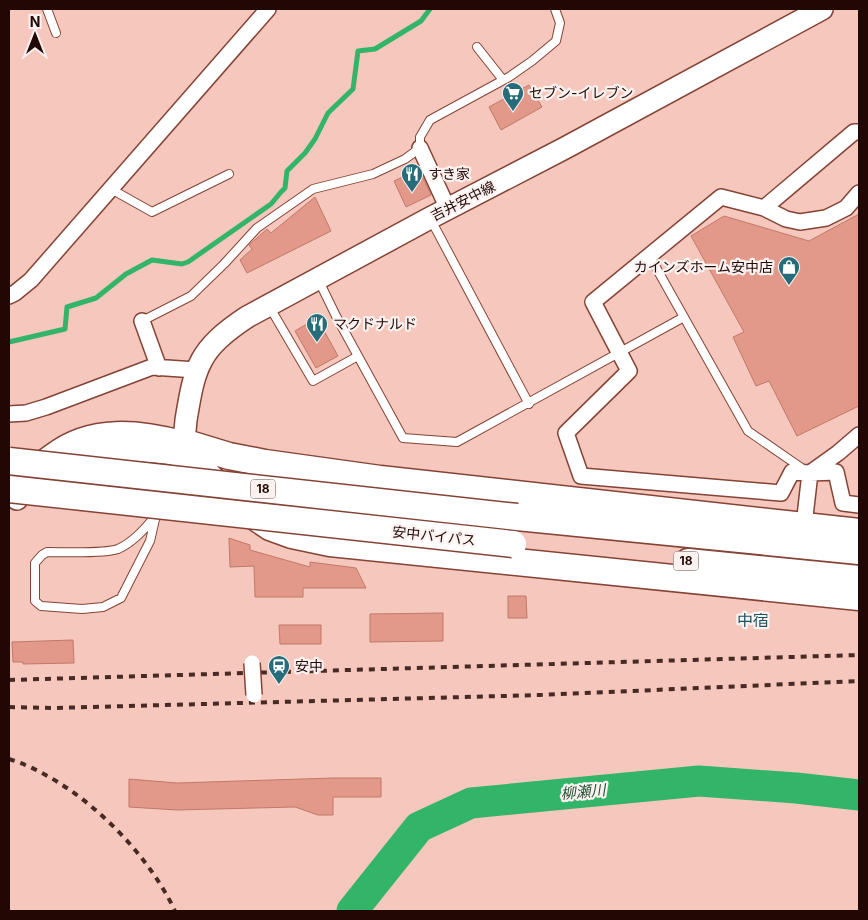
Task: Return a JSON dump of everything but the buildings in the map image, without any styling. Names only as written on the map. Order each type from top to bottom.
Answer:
[{"type":"highway","points":[[182,448],[264,463],[380,479],[859,532]]},
{"type":"highway","points":[[182,448],[204,472],[245,510],[270,527],[292,535],[330,543],[859,597]]},
{"type":"highway","points":[[9,457],[34,471]]},
{"type":"highway","name":"安中バイパス","points":[[9,462],[517,517],[859,551]]},
{"type":"highway","points":[[376,547],[380,479]]},
{"type":"highway","name":"安中バイパス","points":[[11,499],[513,544],[859,578]]},
{"type":"main road","name":"吉井安中線","points":[[156,515],[182,448],[196,370],[207,350],[219,338],[247,317],[268,305],[822,9]]},
{"type":"main road","points":[[11,499],[28,477],[61,447],[93,434],[144,433],[182,448]]},
{"type":"main road","points":[[11,499],[59,466],[90,454],[182,448]]},
{"type":"street","points":[[9,296],[31,280],[268,9]]},
{"type":"street","points":[[764,208],[854,132],[859,132]]},
{"type":"street","points":[[420,148],[439,213]]},
{"type":"street","points":[[859,193],[846,208],[826,218],[800,222],[786,219],[764,208],[720,197],[593,302],[629,371],[566,433],[581,476],[781,493],[792,472],[836,472],[843,503],[859,505]]},
{"type":"street","points":[[142,321],[159,368]]},
{"type":"street","points":[[9,414],[39,409],[152,368],[196,370]]},
{"type":"street","points":[[804,525],[810,473],[859,435]]},
{"type":"street","points":[[252,664],[254,695]]},
{"type":"lane","points":[[47,9],[56,33]]},
{"type":"lane","points":[[142,321],[191,296],[257,228],[313,189],[373,174],[405,159],[420,148],[420,137],[430,120],[503,80],[532,61],[556,41],[560,23],[555,9]]},
{"type":"lane","points":[[477,47],[503,80]]},
{"type":"lane","points":[[111,189],[152,212],[229,174]]},
{"type":"lane","points":[[439,213],[529,404]]},
{"type":"lane","points":[[649,256],[748,431],[810,473]]},
{"type":"lane","points":[[318,279],[336,316],[403,438],[457,442],[620,354],[684,317]]},
{"type":"lane","points":[[268,305],[313,381],[358,356]]},
{"type":"lane","points":[[156,515],[150,541],[121,598],[102,607],[82,609],[41,606],[35,600],[35,562],[42,555],[47,552],[96,552],[118,549],[142,533],[156,515]]},
{"type":"waterway","points":[[9,342],[65,329],[67,307],[96,298],[126,274],[152,260],[182,264],[188,262],[271,204],[285,188],[287,171],[305,153],[315,139],[328,113],[353,89],[358,51],[375,49],[421,21],[430,9]]},
{"type":"waterway","name":"柳瀬川","points":[[352,911],[419,827],[471,803],[699,781],[859,795]]},
{"type":"railway","points":[[9,680],[859,655]]},
{"type":"railway","points":[[9,707],[54,708],[540,695],[859,681]]},
{"type":"railway","points":[[9,759],[34,769],[59,783],[106,820],[146,864],[175,911]]},
{"type":"place","name":"セブン-イレブン","points":[[513,112]]},
{"type":"place","name":"すき家","points":[[412,193]]},
{"type":"place","name":"カインズホーム安中店","points":[[789,286]]},
{"type":"place","name":"マクドナルド","points":[[317,343]]},
{"type":"place","name":"安中","points":[[279,685]]},
{"type":"district","name":"中宿","points":[[753,620]]}]
